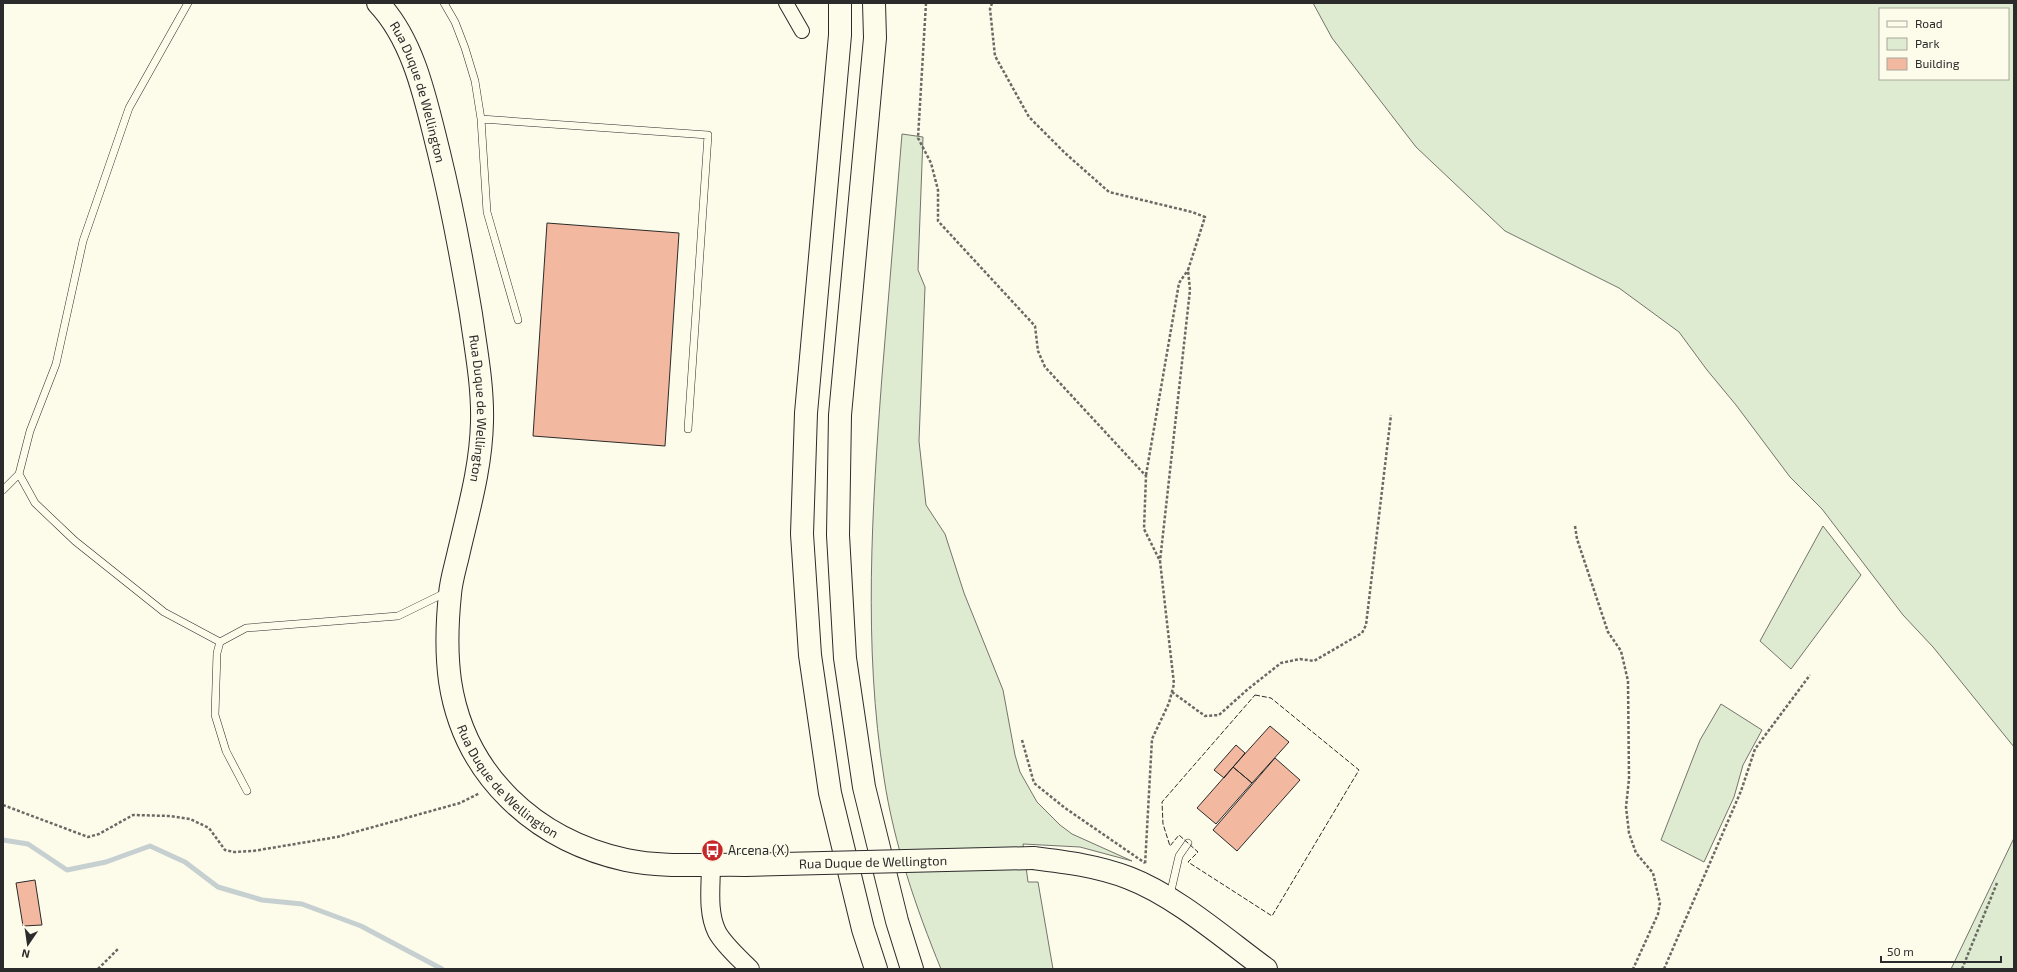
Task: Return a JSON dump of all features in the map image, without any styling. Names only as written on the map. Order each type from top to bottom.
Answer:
[{"type":"main road","name":"Rua Duque de Wellington","points":[[378,3],[391,19],[401,36],[422,92],[450,201],[466,284],[481,389],[482,422],[480,454],[474,493],[450,590],[447,637],[450,680],[455,706],[465,735],[480,763],[496,785],[524,812],[555,835],[591,851],[628,861],[661,864],[746,865],[1033,858],[1094,867],[1129,878],[1169,898],[1266,969]]},
{"type":"main road","points":[[840,3],[840,35],[806,413],[802,534],[810,655],[830,793],[863,929],[876,969]]},
{"type":"main road","points":[[874,3],[875,38],[840,415],[838,535],[845,658],[864,787],[897,920],[912,969]]},
{"type":"street","points":[[786,3],[802,31]]},
{"type":"street","points":[[711,864],[711,904],[713,921],[718,933],[750,969]]},
{"type":"lane","points":[[3,490],[19,474],[30,431],[56,364],[82,241],[129,108],[188,3]]},
{"type":"lane","points":[[444,3],[455,22],[466,48],[474,81],[481,120],[487,212],[518,320]]},
{"type":"lane","points":[[481,120],[708,135],[688,429]]},
{"type":"lane","points":[[19,474],[35,503],[75,541],[164,612],[220,642]]},
{"type":"lane","points":[[247,791],[226,751],[215,715],[217,653],[220,642],[246,628],[398,616],[450,590]]},
{"type":"lane","points":[[1169,898],[1179,856],[1188,843]]},
{"type":"path","points":[[926,3],[918,138],[930,163],[938,190],[938,222],[1035,326],[1038,351],[1045,367],[1146,476]]},
{"type":"path","points":[[992,3],[990,9],[995,56],[1029,117],[1109,192],[1192,212],[1205,217],[1188,270],[1179,283],[1146,476],[1144,529],[1160,561]]},
{"type":"path","points":[[1142,884],[1145,863],[1152,739],[1169,703],[1174,684],[1160,561],[1190,290],[1188,270]]},
{"type":"path","points":[[1172,692],[1205,716],[1219,715],[1248,688],[1281,664],[1300,660],[1314,661],[1362,633],[1366,625],[1390,415]]},
{"type":"path","points":[[1575,526],[1577,539],[1608,632],[1621,651],[1627,674],[1629,779],[1626,807],[1628,833],[1636,853],[1653,873],[1660,903],[1658,914],[1633,969]]},
{"type":"path","points":[[1664,969],[1741,791],[1755,749],[1810,675]]},
{"type":"path","points":[[1022,740],[1034,783],[1065,808],[1145,863]]},
{"type":"path","points":[[3,805],[88,837],[99,834],[133,815],[170,816],[190,819],[209,828],[226,850],[234,852],[253,851],[337,837],[460,803],[496,785]]},
{"type":"path","points":[[1962,969],[1997,883]]},
{"type":"path","points":[[98,969],[118,949]]},
{"type":"green space","points":[[1313,3],[2014,3],[2014,747],[1933,647],[1903,615],[1822,509],[1790,477],[1679,332],[1619,288],[1505,231],[1416,147],[1332,38]]},
{"type":"green space","points":[[902,134],[923,137],[918,270],[925,287],[919,441],[926,505],[945,534],[964,593],[1003,690],[1015,755],[1020,772],[1037,802],[1060,825],[1072,834],[1132,861],[1080,847],[1023,844],[1028,882],[1038,882],[1053,969],[941,969],[923,923],[907,875],[888,803],[877,728],[873,678],[871,577],[878,426]]},
{"type":"green space","points":[[1823,526],[1861,575],[1791,669],[1760,641]]},
{"type":"green space","points":[[1721,704],[1762,730],[1743,765],[1734,797],[1704,862],[1661,840],[1700,740]]},
{"type":"green space","points":[[2014,838],[2014,969],[1951,969]]},
{"type":"building","points":[[547,223],[679,233],[665,446],[533,436]]},
{"type":"building","points":[[1270,726],[1289,742],[1252,783],[1233,767]]},
{"type":"building","points":[[1236,745],[1245,753],[1224,778],[1214,770]]},
{"type":"building","points":[[1275,758],[1300,780],[1237,851],[1213,830]]},
{"type":"building","points":[[1233,767],[1252,783],[1216,824],[1197,808]]},
{"type":"building","points":[[35,880],[42,925],[23,926],[16,883]]},
{"type":"waterway","points":[[3,840],[28,844],[67,870],[106,862],[150,846],[185,862],[218,887],[262,900],[302,904],[361,926],[442,969]]},
{"type":"fence","points":[[1255,695],[1271,698],[1359,770],[1272,916],[1188,862],[1198,852],[1179,835],[1170,846],[1163,824],[1162,802],[1255,695]]},
{"type":"place","name":"Arcena (X)","points":[[712,850]]}]
